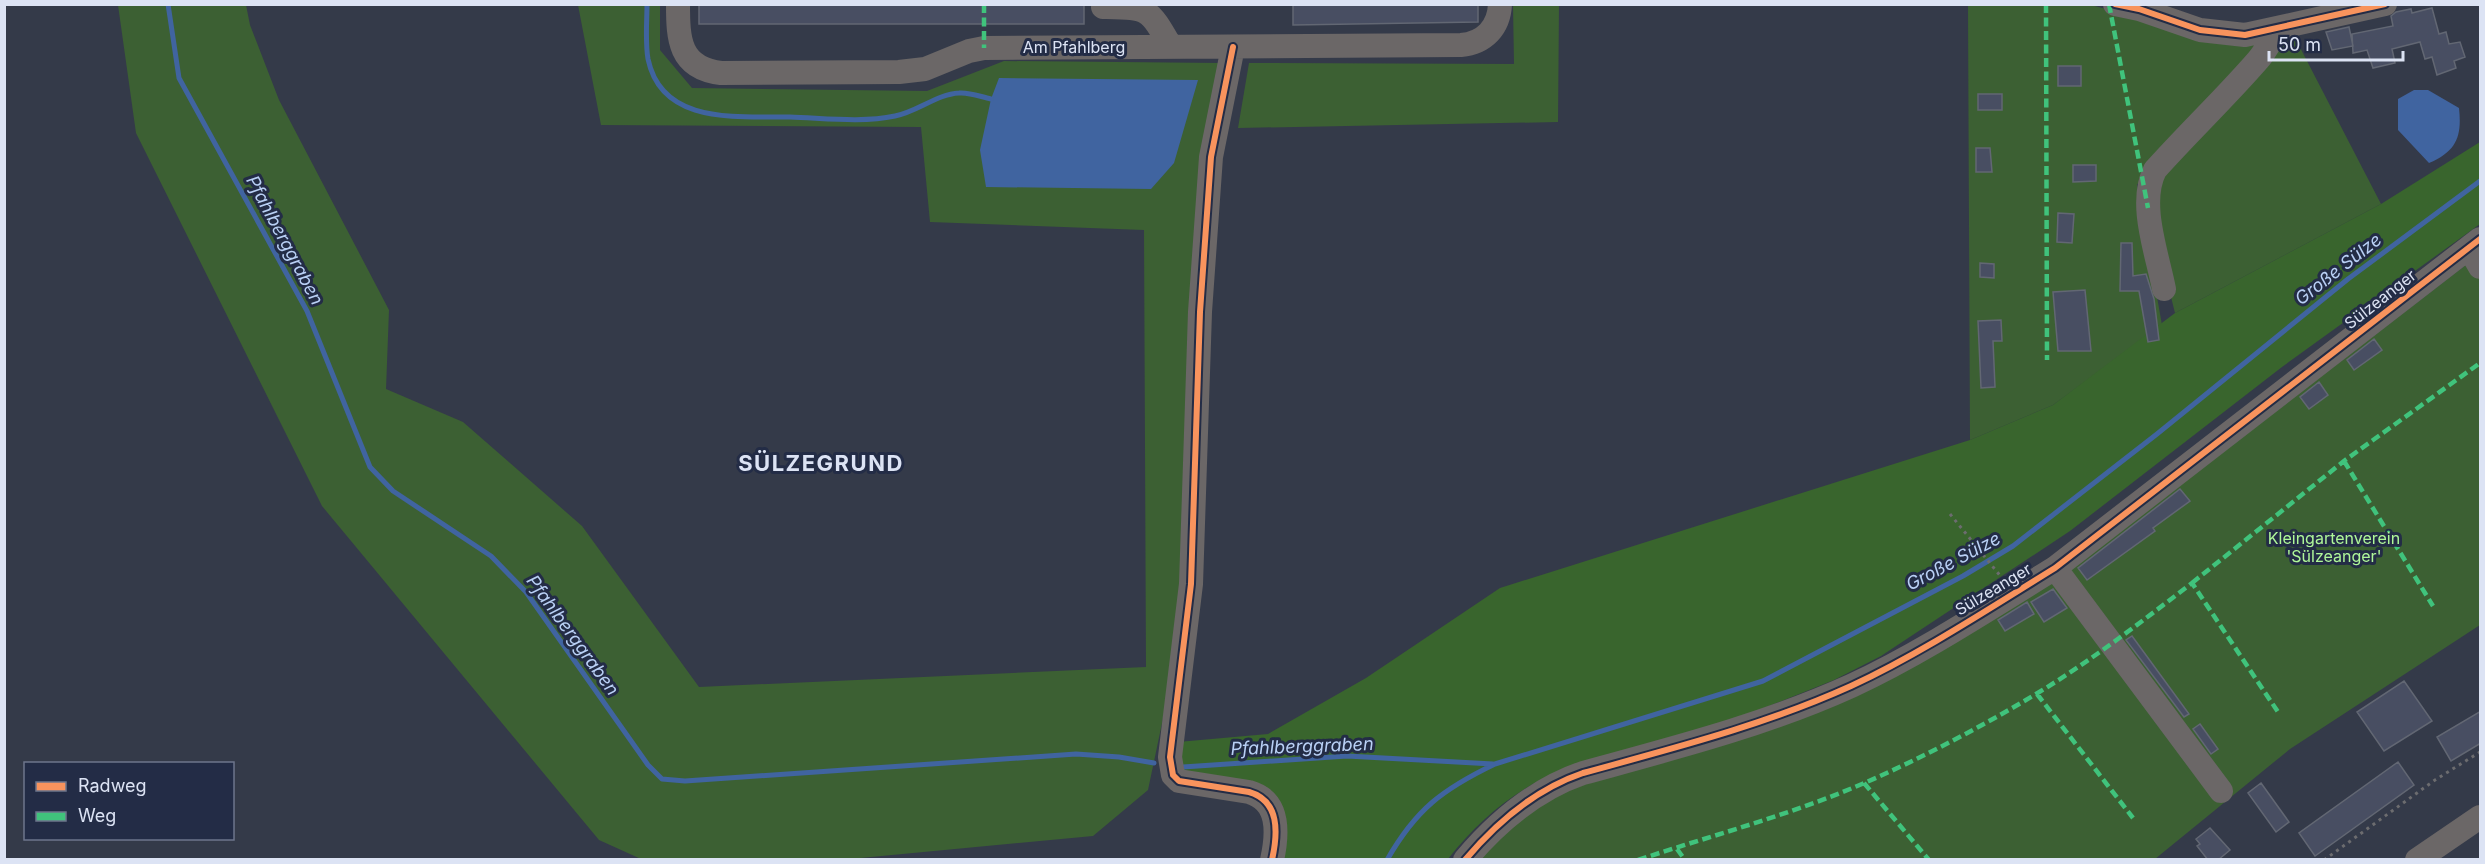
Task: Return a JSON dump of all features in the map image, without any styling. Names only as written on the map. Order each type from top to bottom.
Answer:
[{"type":"street","name":"Am Pfahlberg","points":[[678,4],[679,38],[686,55],[705,70],[721,72],[899,72],[925,69],[969,51],[984,48],[1467,44],[1489,33],[1498,19],[1500,4]]},
{"type":"street","points":[[2115,4],[2139,9],[2187,27],[2224,34],[2255,35],[2385,4]]},
{"type":"street","points":[[1102,7],[1144,10],[1155,19],[1171,47]]},
{"type":"street","points":[[2164,289],[2146,200],[2150,178],[2197,123],[2258,61],[2275,34],[2284,27]]},
{"type":"street","points":[[1233,47],[1228,81],[1215,135],[1209,178],[1200,312],[1191,584],[1170,758],[1173,775],[1179,781],[1249,792],[1264,798],[1271,807],[1274,817],[1275,838],[1272,860]]},
{"type":"street","name":"Sülzeanger","points":[[1465,860],[1513,813],[1558,783],[1584,773],[1752,725],[1849,687],[1884,670],[2055,568],[2477,251]]},
{"type":"street","points":[[2055,568],[2221,791]]},
{"type":"street","points":[[2417,860],[2481,817]]},
{"type":"path","points":[[1950,514],[2001,578]]},
{"type":"path","points":[[2324,860],[2435,780],[2481,752]]},
{"type":"green space","points":[[118,5],[246,5],[250,25],[279,100],[389,310],[386,389],[463,422],[582,526],[699,687],[1146,667],[1144,230],[930,222],[921,127],[601,125],[578,5],[660,5],[660,50],[692,88],[927,91],[1004,61],[1220,63],[1182,580],[1170,685],[1148,790],[1093,836],[850,859],[641,859],[599,840],[322,506],[136,133]]},
{"type":"green space","points":[[1513,5],[1559,5],[1558,122],[1238,128],[1249,63],[1514,64]]},
{"type":"green space","points":[[1968,5],[2091,5],[2213,38],[2261,40],[2144,183],[2137,184],[2162,325],[2053,405],[1970,440]]},
{"type":"green space","points":[[2292,32],[2381,204],[2175,313],[2149,209],[2156,177]]},
{"type":"green space","points":[[2480,142],[2480,224],[2282,367],[2070,531],[1881,656],[1834,680],[1739,718],[1559,771],[1512,797],[1498,808],[1448,859],[1277,859],[1279,802],[1274,793],[1188,777],[1181,773],[1178,742],[1268,734],[1366,678],[1500,588],[1970,440],[2053,405],[2175,313],[2381,204]]},
{"type":"green space","name":"Kleingartenverein 'Sülzeanger'","points":[[2480,254],[2480,625],[2290,749],[2155,859],[1476,860],[1489,844],[1555,793],[1752,736],[2070,570]]},
{"type":"water","points":[[999,78],[1198,80],[1174,163],[1151,189],[986,187],[980,150],[991,99]]},
{"type":"water","points":[[2414,90],[2428,90],[2459,108],[2460,127],[2456,142],[2446,153],[2429,163],[2398,130],[2398,99]]},
{"type":"building","points":[[699,4],[1084,4],[1084,24],[699,24]]},
{"type":"building","points":[[1293,4],[1478,4],[1478,22],[1293,25]]},
{"type":"building","points":[[2432,8],[2439,34],[2446,32],[2449,44],[2460,42],[2465,57],[2454,61],[2456,68],[2437,75],[2432,57],[2425,59],[2420,42],[2392,49],[2395,63],[2373,68],[2367,50],[2353,53],[2352,34],[2393,26],[2391,16],[2396,12],[2411,9],[2412,13]]},
{"type":"building","points":[[2349,27],[2353,46],[2332,50],[2326,32]]},
{"type":"building","points":[[2058,66],[2081,66],[2081,86],[2058,86]]},
{"type":"building","points":[[1978,94],[2002,94],[2002,110],[1978,110]]},
{"type":"building","points":[[1976,148],[1990,148],[1992,172],[1976,172]]},
{"type":"building","points":[[2073,165],[2096,165],[2096,181],[2073,182]]},
{"type":"building","points":[[2058,213],[2074,214],[2072,243],[2057,242]]},
{"type":"building","points":[[2121,243],[2132,243],[2133,276],[2146,274],[2154,299],[2159,340],[2148,342],[2139,291],[2120,291]]},
{"type":"building","points":[[1980,263],[1994,264],[1994,278],[1980,277]]},
{"type":"building","points":[[2085,290],[2091,351],[2058,351],[2053,292]]},
{"type":"building","points":[[2001,320],[2002,341],[1993,341],[1995,387],[1981,388],[1978,321]]},
{"type":"building","points":[[2374,339],[2382,350],[2354,370],[2347,360]]},
{"type":"building","points":[[2319,382],[2328,395],[2309,409],[2300,397]]},
{"type":"building","points":[[2180,489],[2190,501],[2153,528],[2155,531],[2087,580],[2078,568]]},
{"type":"building","points":[[2053,589],[2067,608],[2044,622],[2031,602]]},
{"type":"building","points":[[2027,602],[2034,614],[2005,631],[1998,620]]},
{"type":"building","points":[[2132,636],[2189,714],[2184,717],[2126,640]]},
{"type":"building","points":[[2404,681],[2432,721],[2384,751],[2357,712]]},
{"type":"building","points":[[2481,711],[2481,743],[2451,761],[2437,737]]},
{"type":"building","points":[[2200,724],[2218,749],[2211,754],[2193,729]]},
{"type":"building","points":[[2398,762],[2414,785],[2315,856],[2299,833]]},
{"type":"building","points":[[2261,783],[2289,822],[2276,832],[2248,793]]},
{"type":"building","points":[[2210,828],[2230,850],[2218,860],[2208,860],[2197,846],[2200,844],[2196,839]]},
{"type":"waterway","name":"Pfahlberggraben","points":[[168,4],[179,78],[307,311],[370,467],[393,491],[491,556],[526,592],[648,765],[662,779],[685,781],[1076,754],[1119,757],[1154,763]]},
{"type":"waterway","points":[[647,4],[647,52],[656,81],[669,96],[686,107],[705,113],[748,117],[869,119],[903,114],[951,94],[967,93],[991,99]]},
{"type":"waterway","name":"Große Sülze","points":[[1387,860],[1409,827],[1432,802],[1477,773],[1495,764],[1763,681],[1963,576],[2013,546],[2157,434],[2348,279],[2480,181]]},
{"type":"waterway","name":"Pfahlberggraben","points":[[1183,767],[1347,756],[1493,764]]},
{"type":"marked path","points":[[984,4],[984,48]]},
{"type":"marked path","points":[[2046,4],[2047,360]]},
{"type":"marked path","points":[[2109,4],[2148,208]]},
{"type":"marked path","points":[[2192,583],[2344,461],[2480,363]]},
{"type":"marked path","points":[[2344,461],[2433,606]]},
{"type":"marked path","points":[[1638,860],[1835,795],[1929,753],[2036,694],[2116,641],[2192,583],[2280,715]]},
{"type":"marked path","points":[[2037,694],[2133,818]]},
{"type":"marked path","points":[[1864,783],[1929,860]]},
{"type":"marked path","points":[[1677,849],[1685,860]]},
{"type":"cycle path","points":[[2115,4],[2139,9],[2200,30],[2245,35],[2385,4]]},
{"type":"cycle path","points":[[1233,47],[1211,157],[1200,312],[1191,584],[1170,757],[1173,775],[1179,781],[1249,792],[1259,796],[1267,803],[1276,829],[1272,860]]},
{"type":"cycle path","points":[[1465,860],[1504,820],[1549,788],[1583,773],[1719,735],[1819,700],[1903,660],[1980,614],[2055,568],[2480,239]]},
{"type":"district","name":"SÜLZEGRUND","points":[[821,463]]}]
